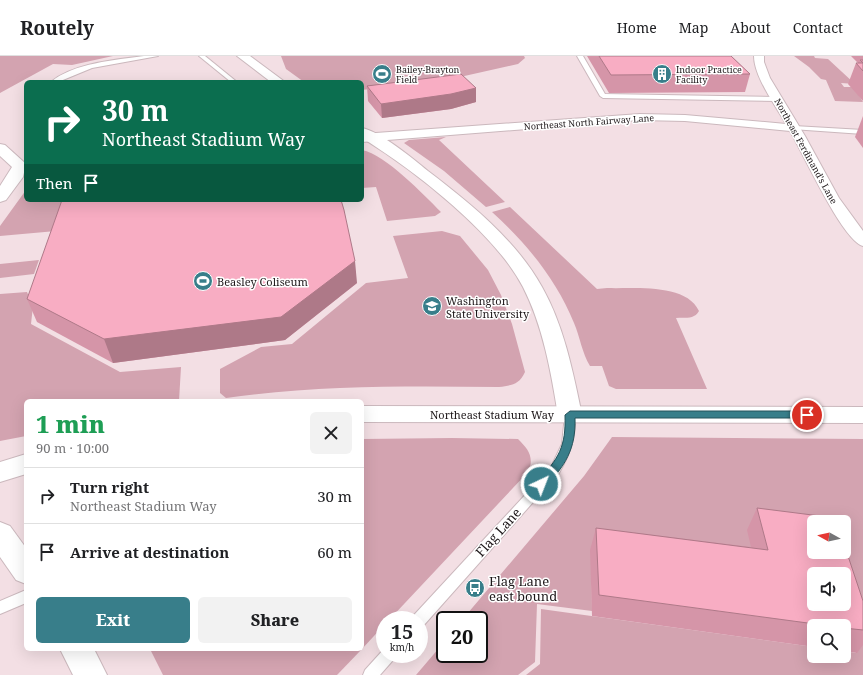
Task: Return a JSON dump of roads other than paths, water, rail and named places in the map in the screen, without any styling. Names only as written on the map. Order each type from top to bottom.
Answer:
[{"type":"street","points":[[243,56],[276,80]]},
{"type":"street","name":"Northeast Ferdinand's Lane","points":[[759,56],[760,67],[832,198],[863,241]]},
{"type":"street","name":"Northeast North Fairway Lane","points":[[365,136],[640,117],[685,118],[794,128]]},
{"type":"street","points":[[365,136],[400,156],[435,182],[488,230],[519,265],[532,287],[547,321],[565,386],[570,415]]},
{"type":"street","points":[[0,148],[23,166],[0,197]]},
{"type":"street","name":"Northeast Stadium Way","points":[[364,414],[863,416]]},
{"type":"street","points":[[0,472],[24,465]]},
{"type":"street","points":[[0,534],[24,568]]},
{"type":"street","points":[[77,651],[91,675]]},
{"type":"lane","points":[[57,80],[84,67],[155,56]]},
{"type":"lane","points":[[202,56],[232,80]]},
{"type":"lane","points":[[580,56],[603,96],[777,99]]},
{"type":"lane","name":"Northeast North Fairway Lane","points":[[794,128],[863,132]]},
{"type":"lane","name":"Flag Lane","points":[[427,611],[555,470],[563,458],[571,436],[570,415]]},
{"type":"lane","points":[[0,608],[24,597]]},
{"type":"lane","points":[[370,675],[381,663]]},
{"type":"place","name":"Bailey-Brayton Field","points":[[382,74]]},
{"type":"place","name":"Indoor Practice Facility","points":[[662,74]]},
{"type":"place","name":"Beasley Coliseum","points":[[203,281]]},
{"type":"place","name":"Washington State University","points":[[432,306]]},
{"type":"place","name":"Flag Lane east bound","points":[[475,588]]}]
